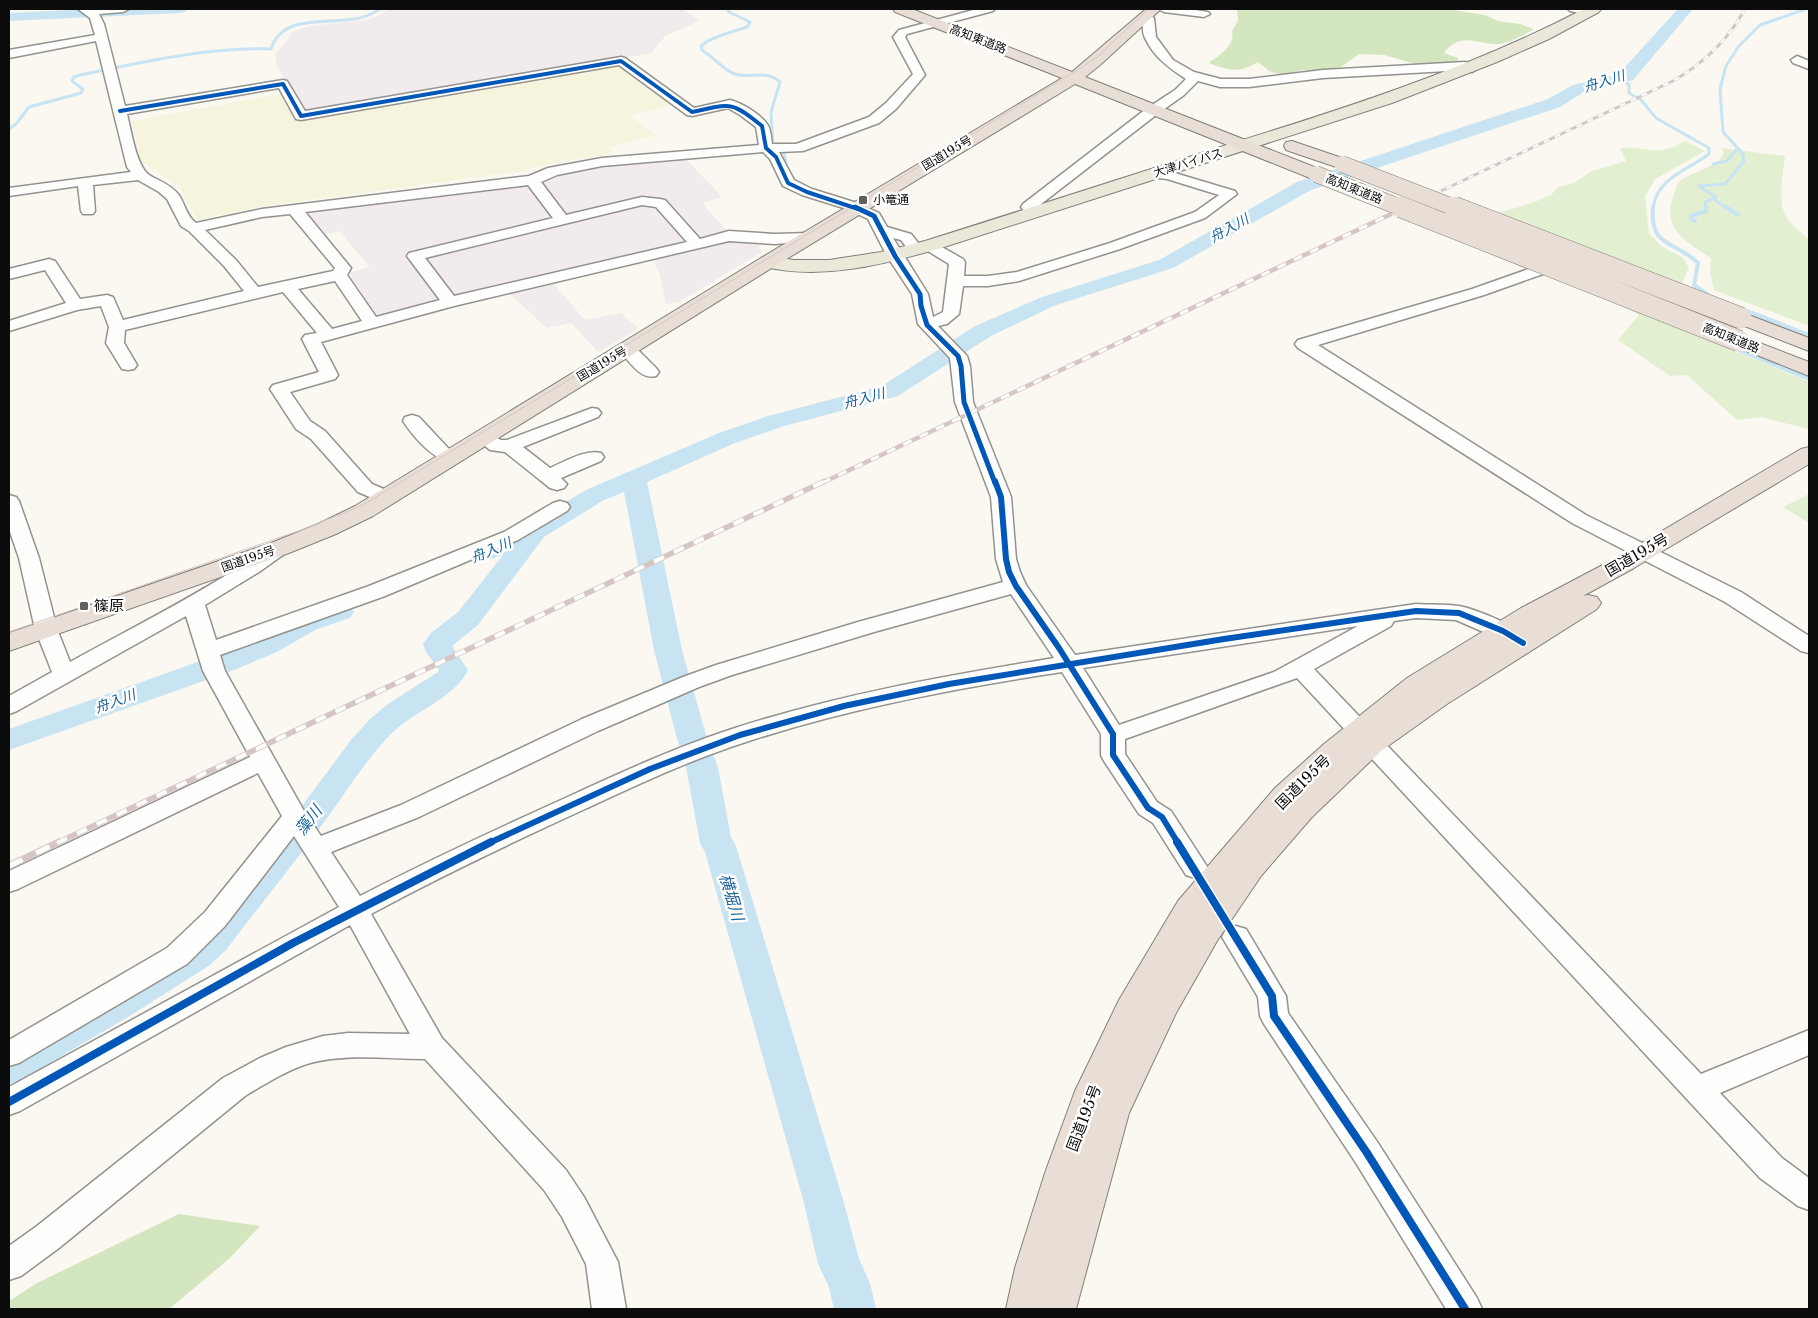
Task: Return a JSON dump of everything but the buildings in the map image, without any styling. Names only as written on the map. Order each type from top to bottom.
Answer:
[{"type":"highway","name":"高知東道路","points":[[900,9],[933,16],[955,18],[1081,73],[1155,109],[1245,137],[1316,174],[1809,370]]},
{"type":"highway","name":"国道195号","points":[[9,642],[280,548],[327,529],[364,511],[768,262],[1081,73],[1154,11]]},
{"type":"highway","name":"高知東道路","points":[[933,16],[1081,73],[1198,111]]},
{"type":"highway","name":"高知東道路","points":[[1245,137],[1271,138],[1342,164],[1809,345]]},
{"type":"highway","name":"国道195号","points":[[1660,552],[1809,454]]},
{"type":"highway","name":"国道195号","points":[[1056,1309],[1086,1197],[1111,1114],[1161,1007],[1205,932],[1250,868],[1365,737],[1417,684],[1513,637],[1660,552],[1809,474]]},
{"type":"highway","name":"国道195号","points":[[1026,1309],[1035,1268],[1064,1173],[1093,1091],[1131,1010],[1167,946],[1190,910],[1286,796],[1309,774],[1365,737]]},
{"type":"main road","points":[[1271,138],[1472,68],[1547,35],[1585,10]]},
{"type":"main road","name":"大津バイパス","points":[[768,262],[803,266],[834,265],[894,256],[1154,174],[1245,137]]},
{"type":"street","points":[[123,9],[89,12],[101,37],[108,70],[137,171],[168,192],[177,204],[186,224],[194,228],[230,263],[254,293]]},
{"type":"street","points":[[955,18],[989,9]]},
{"type":"street","points":[[1204,14],[1154,11],[1148,18],[1150,36],[1168,63],[1195,76],[1220,83],[1249,83],[1323,74],[1465,66],[1472,68]]},
{"type":"street","points":[[194,228],[262,213],[532,180],[553,171],[602,162],[766,148],[798,148],[874,120],[879,116],[919,75],[899,37],[903,32],[933,16]]},
{"type":"street","points":[[9,54],[101,37]]},
{"type":"street","points":[[1797,60],[1809,65]]},
{"type":"street","points":[[120,111],[283,84],[301,116],[621,61],[692,112],[730,104],[745,112],[762,126],[766,148],[776,157],[788,183],[807,192],[857,208],[874,216],[894,256],[920,294],[926,324],[953,350],[961,366],[964,402],[1001,497],[1006,559],[1016,586],[1059,648],[1066,663],[1112,734],[1113,755],[1148,808],[1162,817],[1195,868]]},
{"type":"street","points":[[1032,212],[1028,207],[1155,109],[1171,101],[1195,76]]},
{"type":"street","points":[[9,192],[137,171]]},
{"type":"street","points":[[956,281],[988,281],[1019,276],[1114,246],[1200,215],[1230,194],[1168,175],[1154,174]]},
{"type":"street","points":[[532,180],[562,220]]},
{"type":"street","points":[[85,181],[88,211]]},
{"type":"street","points":[[450,302],[415,256],[642,201],[660,203],[697,244]]},
{"type":"street","points":[[117,328],[286,285],[338,275],[344,268],[294,209]]},
{"type":"street","points":[[1404,218],[1608,298]]},
{"type":"street","points":[[881,230],[906,238],[957,262],[951,314],[926,324]]},
{"type":"street","points":[[386,497],[365,488],[318,435],[303,426],[279,389],[329,375],[311,339],[450,302],[729,236],[775,239],[809,238]]},
{"type":"street","points":[[9,274],[49,264],[76,305]]},
{"type":"street","points":[[1537,271],[1478,292],[1304,344],[1579,518],[1660,552],[1809,646]]},
{"type":"street","points":[[338,275],[371,322]]},
{"type":"street","points":[[286,285],[328,335]]},
{"type":"street","points":[[9,326],[43,316],[50,311],[107,300],[117,328],[116,343],[128,365]]},
{"type":"street","points":[[627,349],[650,372]]},
{"type":"street","points":[[483,437],[497,446],[510,446],[592,412]]},
{"type":"street","points":[[412,422],[441,452],[450,457]]},
{"type":"street","points":[[510,446],[552,480],[594,457]]},
{"type":"street","points":[[9,501],[29,558],[46,629],[64,675]]},
{"type":"street","points":[[211,662],[510,536],[560,507]]},
{"type":"street","points":[[9,706],[193,603],[252,568],[280,548]]},
{"type":"street","points":[[9,1054],[182,952],[303,830],[410,812],[567,735],[724,670],[987,592],[1016,586]]},
{"type":"street","points":[[193,603],[211,662],[263,761],[303,830],[355,909],[432,1047],[560,1187],[595,1245],[602,1262],[609,1309]]},
{"type":"street","points":[[9,1102],[273,953],[355,909],[512,830],[697,750],[803,717],[894,694],[1066,663],[1397,614],[1431,611],[1460,613],[1513,637]]},
{"type":"street","points":[[1112,734],[1127,731],[1282,676],[1397,614]]},
{"type":"street","points":[[1299,666],[1771,1168],[1809,1196]]},
{"type":"street","points":[[9,882],[263,761]]},
{"type":"street","points":[[1236,937],[1272,996],[1274,1016],[1367,1153],[1465,1309]]},
{"type":"street","points":[[1697,1089],[1809,1042]]},
{"type":"street","points":[[9,1265],[48,1237],[234,1087],[260,1072],[296,1055],[335,1046],[432,1047]]},
{"type":"shaded area","points":[[389,9],[683,9],[699,21],[665,36],[651,53],[304,114],[277,66],[275,54],[284,45],[292,32],[309,26],[367,20]]},
{"type":"shaded area","points":[[617,63],[675,104],[629,115],[656,135],[610,147],[614,153],[534,167],[523,171],[265,206],[197,220],[179,186],[141,161],[132,121],[281,94],[295,118]]},
{"type":"shaded area","points":[[684,157],[722,197],[702,203],[733,238],[756,241],[762,252],[679,302],[666,304],[660,274],[653,259],[553,283],[585,320],[621,313],[639,329],[598,352],[571,323],[547,328],[502,287],[377,317],[349,273],[370,267],[339,231],[326,234],[306,211],[555,175],[605,165]]},
{"type":"green space","points":[[1237,9],[1446,9],[1485,15],[1498,21],[1520,24],[1534,29],[1502,44],[1469,40],[1456,42],[1444,53],[1458,58],[1458,64],[1423,66],[1384,55],[1359,54],[1341,67],[1325,70],[1302,70],[1284,76],[1269,71],[1258,62],[1245,68],[1234,70],[1209,63],[1222,53],[1232,41],[1232,31],[1238,21]]},
{"type":"green space","points":[[1685,141],[1705,151],[1655,179],[1645,197],[1649,233],[1661,246],[1682,257],[1689,267],[1681,285],[1495,213],[1537,201],[1552,194],[1558,187],[1574,183],[1592,171],[1626,161],[1620,148],[1660,150]]},
{"type":"green space","points":[[1721,148],[1785,156],[1781,199],[1785,215],[1809,240],[1809,326],[1714,290],[1710,272],[1711,258],[1680,235],[1671,220],[1672,200],[1679,182],[1721,158],[1724,152]]},
{"type":"green space","points":[[1610,299],[1809,382],[1809,429],[1760,417],[1737,420],[1687,375],[1670,376],[1618,340],[1639,315]]},
{"type":"green space","points":[[1809,494],[1809,523],[1783,507]]},
{"type":"green space","points":[[179,1214],[260,1226],[230,1258],[169,1309],[9,1309],[9,1301],[37,1283]]},
{"type":"water","points":[[1678,9],[1692,9],[1630,80],[1624,81],[1615,78]]},
{"type":"waterway","points":[[9,17],[180,9]]},
{"type":"waterway","points":[[9,129],[16,124],[29,107],[81,93],[83,89],[72,81],[74,77],[80,75],[199,53],[223,50],[271,49],[277,38],[285,30],[295,25],[358,18],[368,16],[380,9]]},
{"type":"waterway","points":[[728,9],[729,12],[750,22],[747,27],[715,38],[701,47],[703,51],[723,67],[735,74],[764,75],[775,78],[780,82],[771,112],[773,144]]},
{"type":"waterway","name":"舟入川","points":[[634,478],[727,438],[776,421],[890,391],[983,331],[1049,301],[1166,264],[1304,186],[1554,103],[1579,88],[1627,77],[1686,9]]},
{"type":"waterway","points":[[1706,209],[1705,202],[1716,197],[1699,186],[1725,184],[1744,161],[1743,154],[1723,132],[1720,89],[1726,66],[1739,46],[1760,25],[1806,9]]},
{"type":"waterway","points":[[1619,80],[1629,84],[1629,93],[1641,100],[1656,118],[1709,148],[1709,154],[1666,182],[1655,198],[1653,209]]},
{"type":"waterway","points":[[1713,164],[1727,161],[1737,149]]},
{"type":"waterway","points":[[784,153],[786,162]]},
{"type":"waterway","points":[[1715,198],[1715,200],[1728,209]]},
{"type":"waterway","points":[[1726,207],[1738,215]]},
{"type":"waterway","points":[[1653,209],[1655,230],[1666,242],[1698,263],[1694,285],[1707,294]]},
{"type":"waterway","points":[[1695,221],[1691,219],[1691,216],[1706,211],[1706,209]]},
{"type":"waterway","points":[[1745,310],[1809,335]]},
{"type":"waterway","points":[[1736,349],[1809,379]]},
{"type":"waterway","name":"舟入川","points":[[488,552],[537,531],[595,495],[634,478]]},
{"type":"waterway","name":"横堀川","points":[[634,478],[668,650],[691,735],[702,767],[716,843],[720,846],[824,1203],[839,1264],[849,1283],[855,1309]]},
{"type":"waterway","name":"藻川","points":[[9,1068],[115,1007],[198,955],[214,940],[307,822],[362,747],[381,726],[399,711],[450,678],[454,670],[440,652],[437,644],[468,619],[533,535]]},
{"type":"waterway","name":"舟入川","points":[[9,740],[219,665],[267,646],[307,623],[340,612]]},
{"type":"tram line","points":[[9,632],[304,529],[363,505],[1074,72],[1096,58],[1148,9]]},
{"type":"railway","points":[[1403,209],[1675,80],[1697,65],[1724,40],[1745,9]]},
{"type":"railway","points":[[822,483],[1406,207]]},
{"type":"railway","points":[[57,843],[825,481]]},
{"type":"railway","points":[[9,866],[59,842]]},
{"type":"cycle path","points":[[120,111],[283,84],[301,116],[621,61],[692,112],[730,104],[745,112],[762,126],[766,148],[776,157],[788,183],[807,192],[852,206],[874,216],[895,256],[920,294],[921,306],[927,325],[958,356],[961,366],[964,402],[1001,497],[1006,559],[1009,572],[1016,586],[1059,648],[1113,734],[1113,755],[1148,808],[1162,817],[1272,996],[1274,1016],[1367,1153],[1465,1309]]},
{"type":"cycle path","points":[[9,1102],[293,943],[438,868],[650,769],[740,735],[844,706],[949,684],[1056,665],[1339,621],[1416,611],[1459,613],[1503,631],[1523,643]]},
{"type":"place","name":"小篭通","points":[[863,200]]},
{"type":"place","name":"篠原","points":[[84,606]]}]
